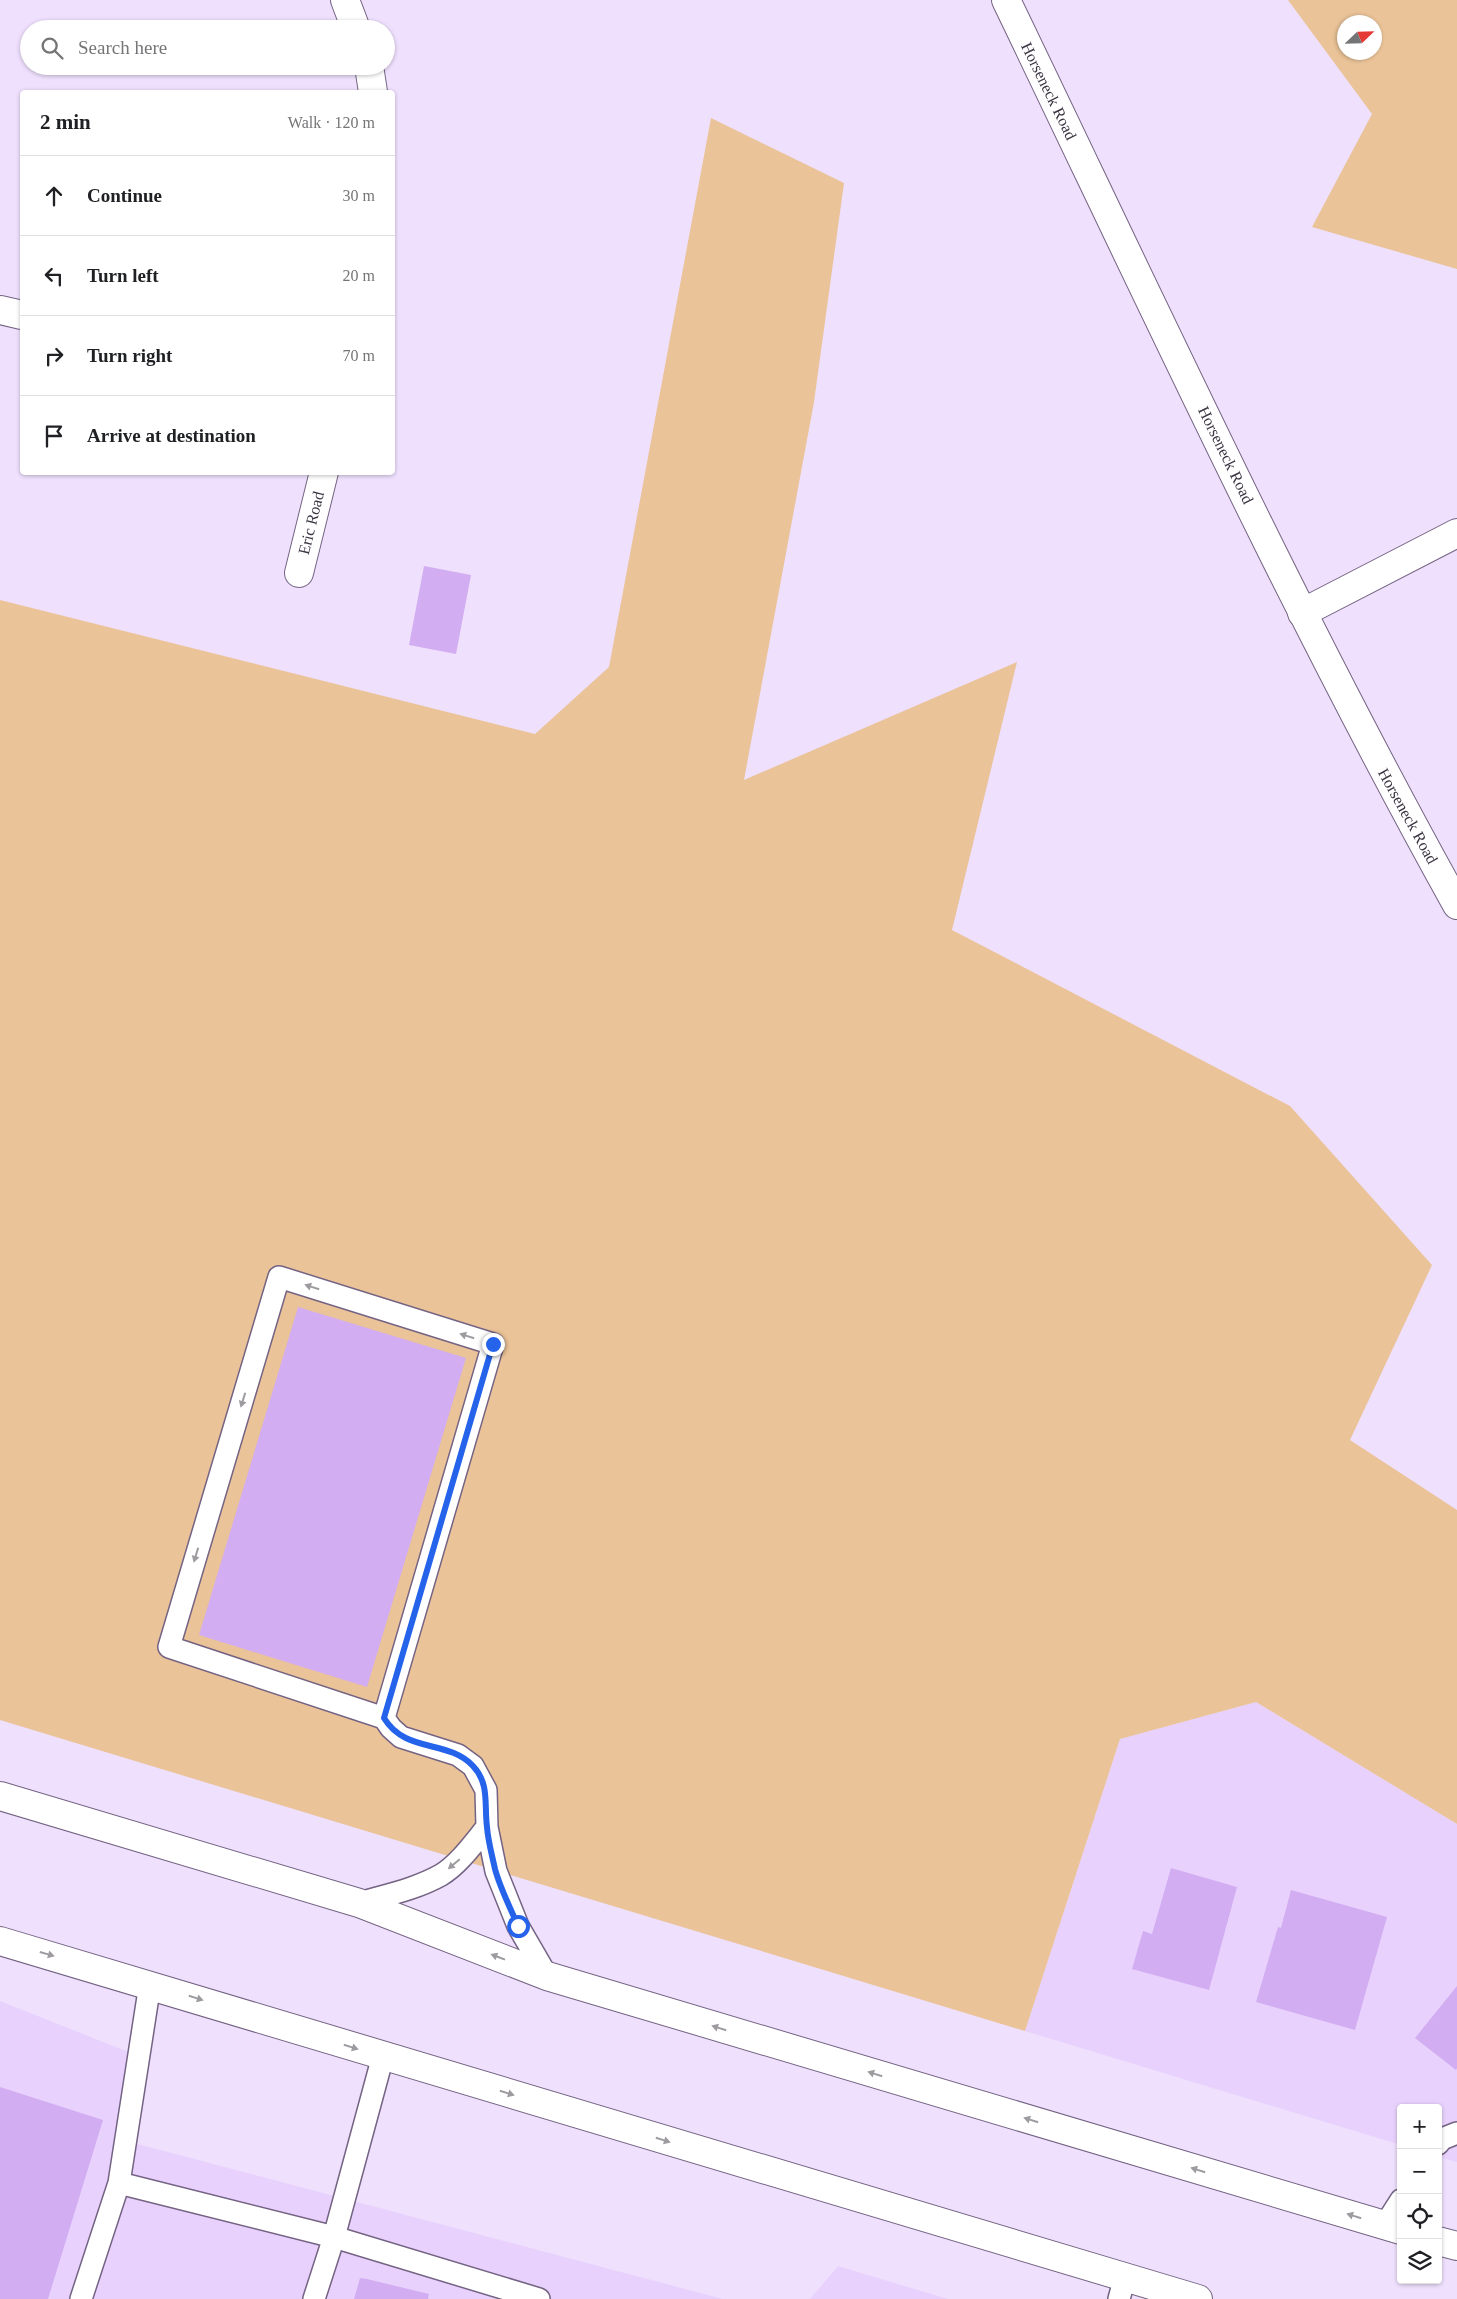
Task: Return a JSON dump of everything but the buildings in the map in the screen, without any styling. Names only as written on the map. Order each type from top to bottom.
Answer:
[{"type":"main road","points":[[346,0],[353,20]]},
{"type":"main road","name":"Horseneck Road","points":[[1006,0],[1302,613],[1391,786],[1457,904]]},
{"type":"main road","points":[[370,75],[373,90]]},
{"type":"main road","points":[[0,310],[20,315]]},
{"type":"main road","name":"Eric Road","points":[[299,573],[323,475]]},
{"type":"main road","points":[[1302,613],[1457,533]]},
{"type":"main road","points":[[0,1796],[359,1903],[546,1976],[1393,2227]]},
{"type":"main road","points":[[0,1941],[150,1984],[383,2056],[1122,2288],[1198,2299]]},
{"type":"main road","points":[[1442,2242],[1457,2246]]},
{"type":"lane","points":[[384,1718],[493,1344],[279,1277],[169,1647],[384,1718],[401,1737],[458,1755],[473,1766],[486,1790],[487,1827],[496,1871],[518,1926],[546,1976]]},
{"type":"lane","points":[[359,1903],[410,1888],[442,1874],[461,1858],[487,1827]]},
{"type":"lane","points":[[81,2299],[119,2183],[150,1984]]},
{"type":"lane","points":[[314,2299],[334,2237],[383,2056]]},
{"type":"lane","points":[[1442,2139],[1457,2133]]},
{"type":"lane","points":[[119,2183],[334,2237],[539,2299]]},
{"type":"lane","points":[[1393,2227],[1397,2214]]},
{"type":"shaded area","points":[[1288,0],[1457,0],[1457,269],[1312,227],[1372,114]]},
{"type":"shaded area","points":[[711,118],[844,183],[814,402],[744,780],[1017,662],[952,930],[1290,1106],[1432,1265],[1350,1440],[1457,1510],[1457,1824],[1256,1702],[1120,1739],[1025,2031],[0,1720],[0,600],[535,734],[609,667]]},
{"type":"shaded area","points":[[1256,1702],[1457,1824],[1457,2162],[1442,2158],[1442,2104],[1397,2104],[1397,2144],[1025,2031],[1120,1739]]},
{"type":"shaded area","points":[[0,2001],[131,2053],[115,2138],[723,2299],[0,2299]]},
{"type":"shaded area","points":[[838,2266],[948,2299],[810,2299]]},
{"type":"route","points":[[493,1344],[384,1718],[401,1737],[458,1755],[473,1766],[486,1790],[487,1827],[496,1871],[518,1926]]}]
